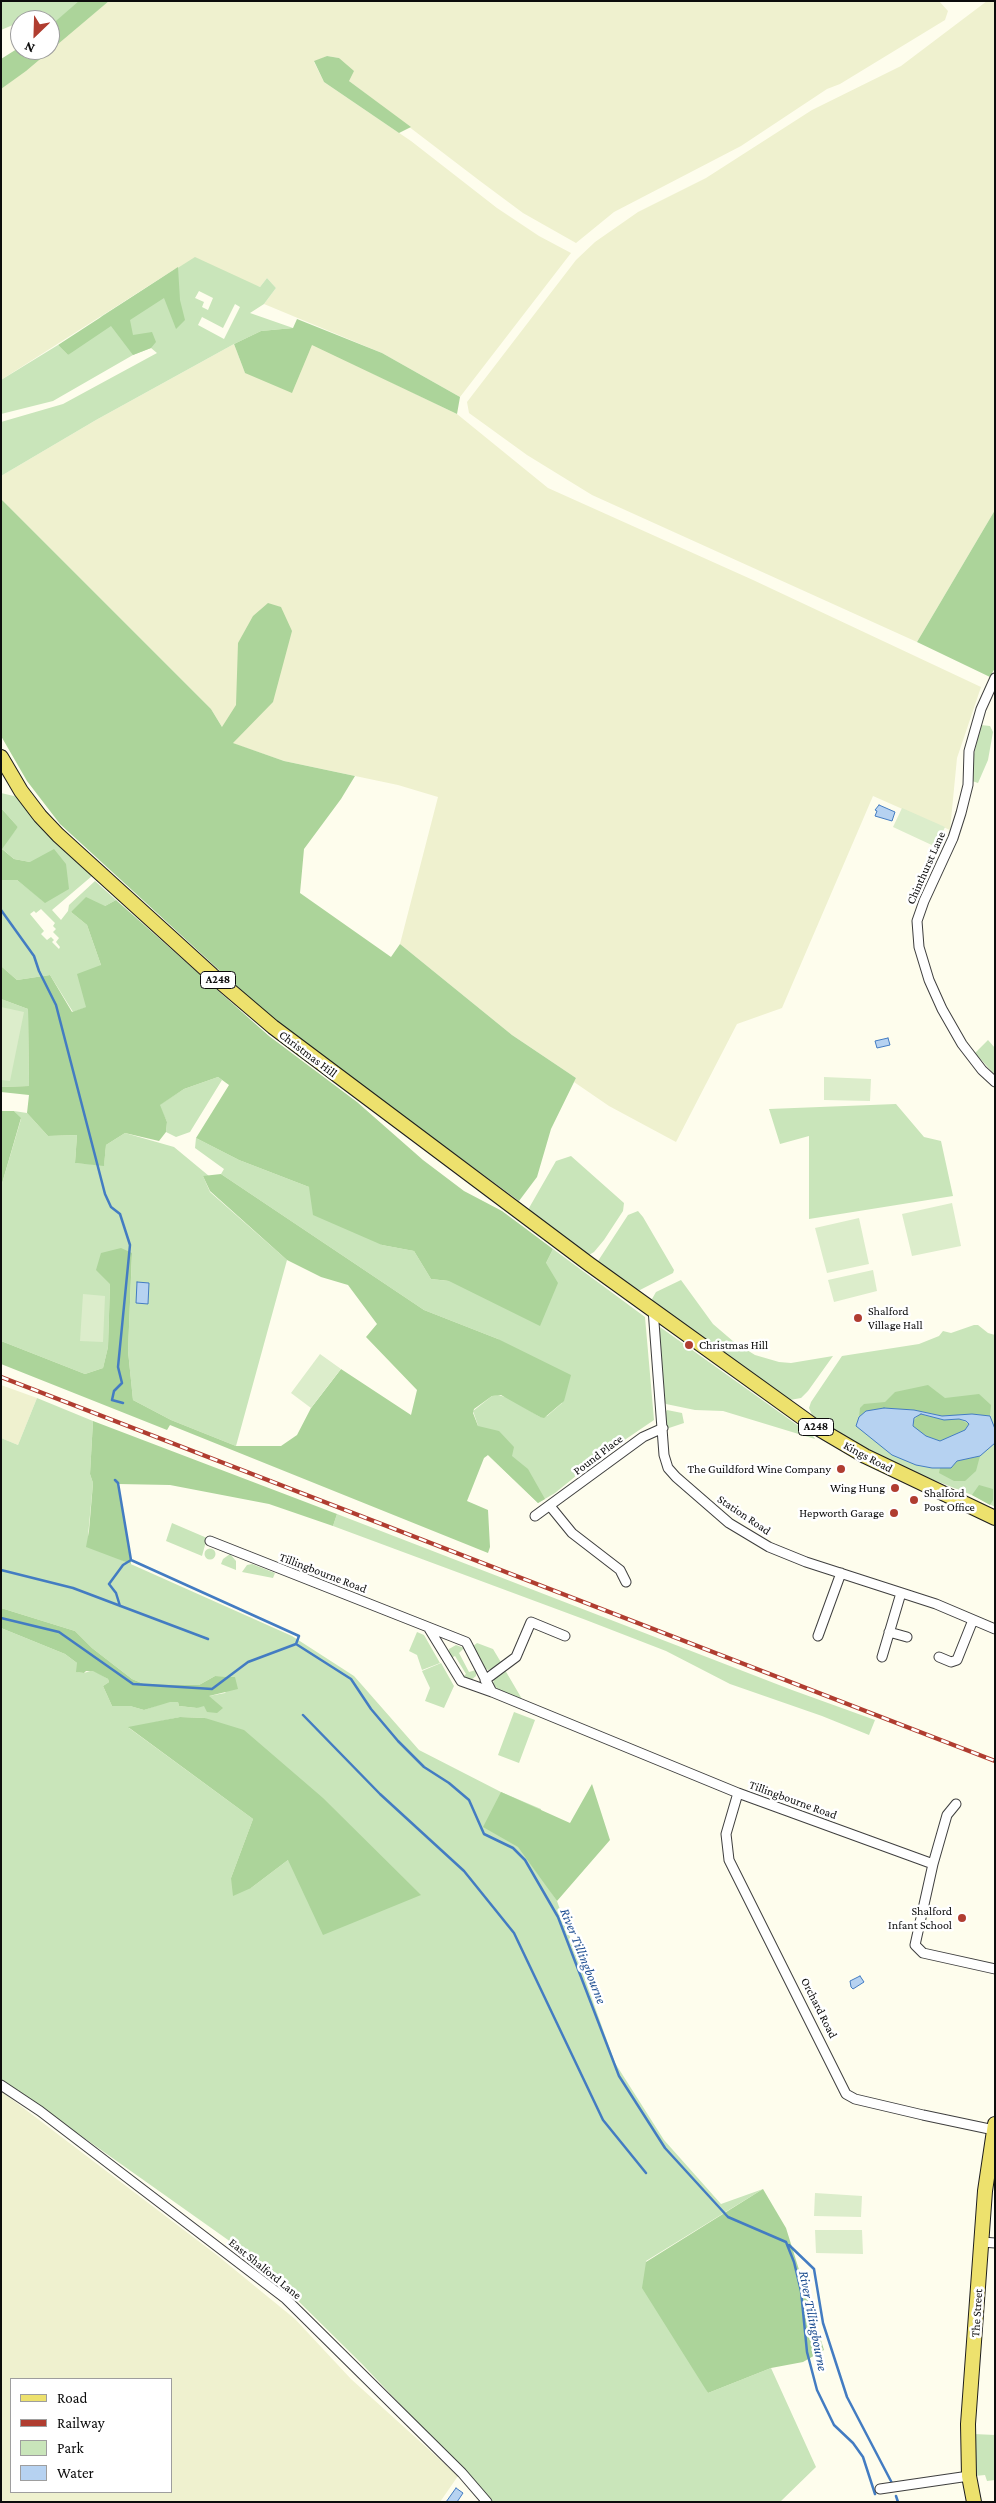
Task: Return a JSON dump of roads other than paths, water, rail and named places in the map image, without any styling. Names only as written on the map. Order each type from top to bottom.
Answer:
[{"type":"main road","name":"Christmas Hill","points":[[1,757],[21,791],[40,816],[58,835],[262,1018],[589,1264],[653,1309]]},
{"type":"main road","name":"Kings Road","points":[[653,1309],[777,1400],[847,1447],[995,1518]]},
{"type":"main road","name":"The Street","points":[[974,2502],[969,2476],[968,2424],[988,2243],[986,2182],[994,2127]]},
{"type":"street","name":"Chinthurst Lane","points":[[995,678],[981,709],[969,751],[968,785],[959,821],[917,921],[919,947],[926,972],[942,1009],[962,1044],[982,1070],[995,1082]]},
{"type":"street","name":"Station Road","points":[[653,1309],[654,1353],[668,1468],[704,1503],[738,1529],[797,1559],[945,1607],[995,1629]]},
{"type":"street","name":"Pound Place","points":[[535,1516],[643,1437],[663,1428]]},
{"type":"street","points":[[550,1506],[572,1532],[620,1570],[626,1582]]},
{"type":"street","name":"Tillingbourne Road","points":[[210,1541],[466,1642],[492,1692]]},
{"type":"street","points":[[818,1636],[841,1573]]},
{"type":"street","points":[[882,1658],[901,1593]]},
{"type":"street","points":[[939,1657],[951,1662],[957,1660],[974,1620]]},
{"type":"street","points":[[485,1680],[516,1657],[531,1622],[565,1636]]},
{"type":"street","name":"Tillingbourne Road","points":[[428,1628],[461,1681],[738,1793],[933,1864]]},
{"type":"street","points":[[889,1632],[906,1637]]},
{"type":"street","name":"Orchard Road","points":[[738,1793],[726,1834],[730,1860],[846,2094],[914,2113],[994,2127]]},
{"type":"street","points":[[956,1804],[947,1815],[933,1864],[915,1945],[923,1953],[995,1969]]},
{"type":"street","name":"East Shalford Lane","points":[[1,2084],[40,2111],[286,2299],[462,2472],[488,2502]]},
{"type":"street","points":[[880,2489],[969,2476]]},
{"type":"water","points":[[879,805],[895,812],[892,821],[875,816],[877,811],[875,810]]},
{"type":"water","points":[[888,1038],[890,1045],[877,1048],[875,1041]]},
{"type":"water","points":[[137,1282],[149,1283],[148,1304],[136,1303]]},
{"type":"water","points":[[884,1408],[914,1410],[942,1416],[972,1414],[990,1416],[995,1429],[995,1443],[980,1456],[957,1461],[951,1468],[932,1468],[916,1465],[892,1455],[856,1426],[859,1417],[866,1411]],"holes":[[[921,1414],[944,1420],[959,1419],[969,1424],[965,1430],[940,1441],[926,1436],[913,1426],[914,1418]]]},
{"type":"water","points":[[860,1976],[864,1982],[853,1989],[850,1981]]},
{"type":"water","points":[[456,2488],[463,2493],[457,2502],[446,2502]]},
{"type":"waterway","points":[[1,910],[34,956],[39,971],[56,1005],[105,1194],[111,1207],[120,1214],[130,1245],[118,1367],[122,1383],[114,1391],[112,1400],[123,1403]]},
{"type":"waterway","points":[[115,1480],[118,1483],[131,1560],[299,1636],[296,1644]]},
{"type":"waterway","points":[[120,1606],[116,1593],[109,1584],[123,1565],[131,1560]]},
{"type":"waterway","points":[[1,1570],[73,1588],[208,1639]]},
{"type":"waterway","name":"River Tillingbourne","points":[[1,1618],[59,1632],[133,1684],[212,1689],[248,1662],[296,1644]]},
{"type":"waterway","name":"River Tillingbourne","points":[[296,1644],[351,1679],[371,1709],[398,1741],[424,1767],[449,1783],[469,1800],[484,1834],[513,1848],[525,1860],[558,1917],[619,2076],[665,2148],[728,2217],[786,2242],[794,2262],[801,2291],[807,2352],[817,2390],[834,2425],[853,2443],[863,2457],[875,2494]]},
{"type":"waterway","points":[[303,1715],[380,1794],[464,1871],[514,1933],[603,2120],[646,2173]]},
{"type":"waterway","points":[[789,2245],[814,2269],[823,2323],[847,2397],[893,2485]]},
{"type":"waterway","points":[[896,2496],[898,2502]]},
{"type":"railway","points":[[1,1377],[995,1761]]},
{"type":"place","name":"Shalford Village Hall","points":[[858,1318]]},
{"type":"place","name":"Christmas Hill","points":[[689,1345]]},
{"type":"place","name":"The Guildford Wine Company","points":[[841,1469]]},
{"type":"place","name":"Wing Hung","points":[[895,1488]]},
{"type":"place","name":"Shalford Post Office","points":[[914,1500]]},
{"type":"place","name":"Hepworth Garage","points":[[894,1513]]},
{"type":"place","name":"Shalford Infant School","points":[[962,1918]]}]
